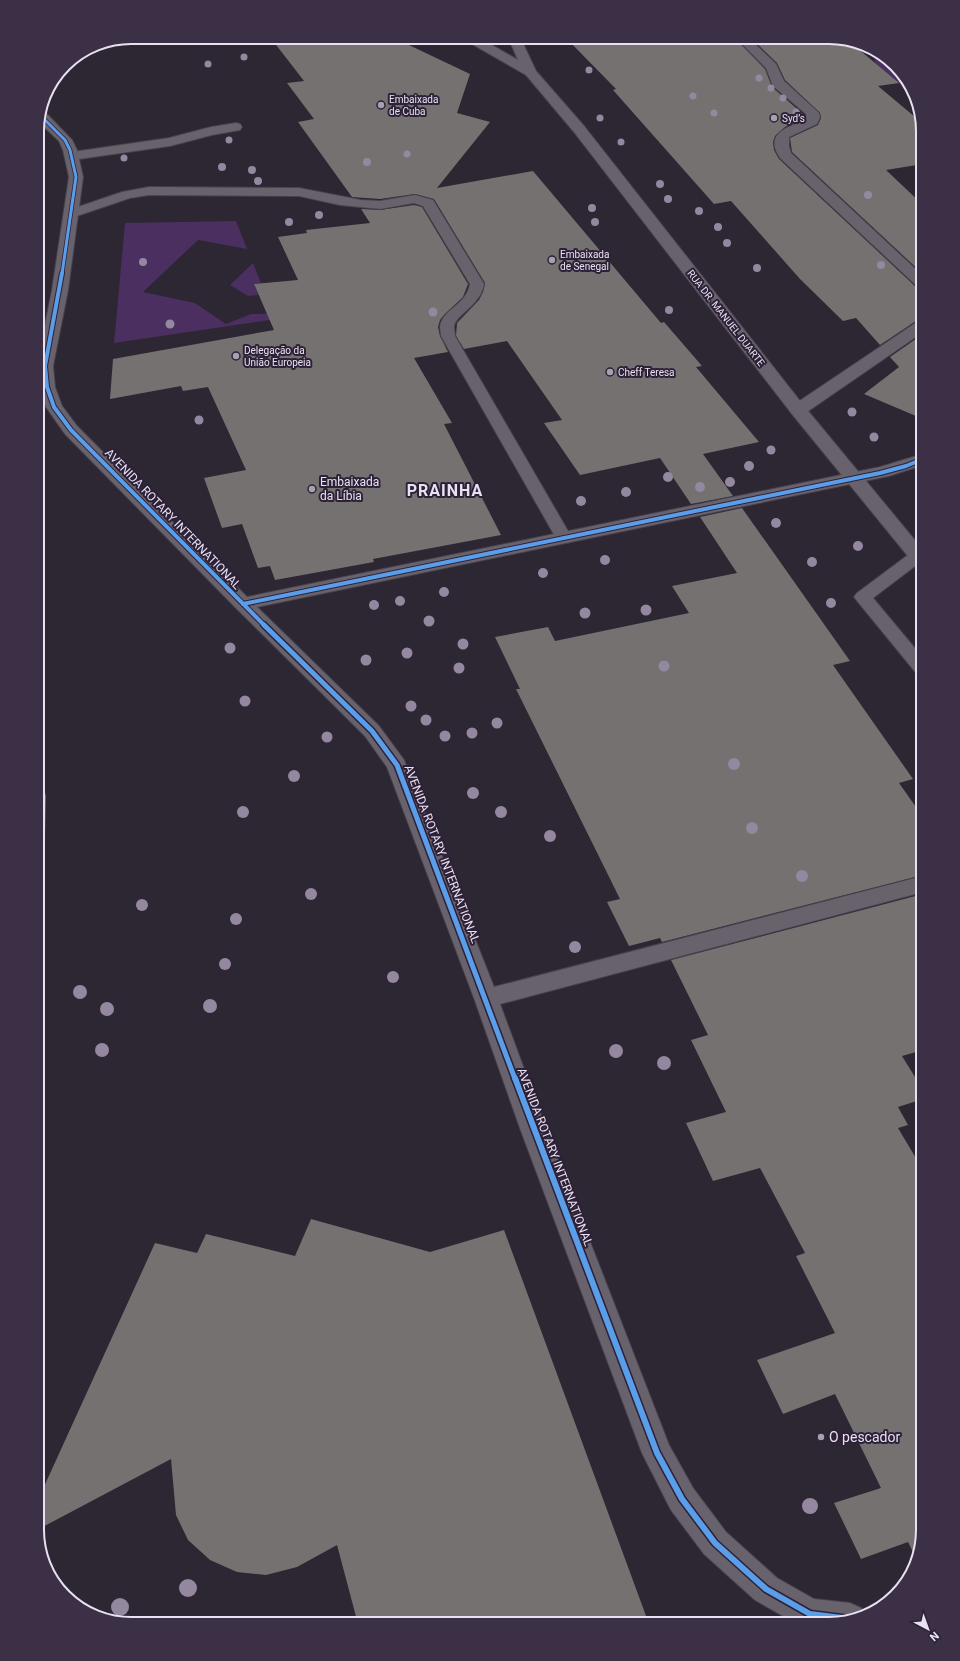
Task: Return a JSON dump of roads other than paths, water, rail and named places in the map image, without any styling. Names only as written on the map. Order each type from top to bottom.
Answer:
[{"type":"street","name":"RUA DR. MANUEL DUARTE","points":[[481,44],[530,72]]},
{"type":"street","name":"RUA DR. MANUEL DUARTE","points":[[517,44],[530,72],[579,129],[798,410],[916,554]]},
{"type":"street","points":[[748,44],[772,67],[778,83],[812,113],[812,121],[787,132],[782,137],[780,142],[785,155],[916,277]]},
{"type":"street","name":"AVENIDA ROTARY INTERNATIONAL","points":[[45,120],[65,140],[72,156],[76,177],[60,290],[45,366],[47,387],[54,407],[71,430],[243,604],[372,731],[397,764],[486,998],[534,1131],[657,1453],[682,1499],[715,1543],[766,1589],[810,1614],[832,1617]]},
{"type":"street","points":[[798,410],[916,330]]},
{"type":"street","points":[[243,604],[890,470],[916,461]]},
{"type":"street","points":[[486,998],[916,886]]},
{"type":"lane","points":[[72,156],[170,142],[236,127]]},
{"type":"lane","points":[[71,214],[127,195],[149,191],[299,192],[361,204],[380,204],[415,199],[428,203],[478,284],[477,291],[472,300],[452,318],[447,326],[448,336],[564,538]]},
{"type":"lane","points":[[916,562],[863,597],[916,661]]},
{"type":"place","name":"Embaixada de Cuba","points":[[381,105]]},
{"type":"place","name":"Syd’s","points":[[774,118]]},
{"type":"place","name":"Embaixada de Senegal","points":[[552,260]]},
{"type":"place","name":"Delegação da União Europeia","points":[[236,356]]},
{"type":"place","name":"Cheff Teresa","points":[[610,372]]},
{"type":"place","name":"Embaixada da Líbia","points":[[312,489]]},
{"type":"place","name":"O pescador","points":[[821,1437]]},
{"type":"district","name":"PRAINHA","points":[[445,490]]}]
